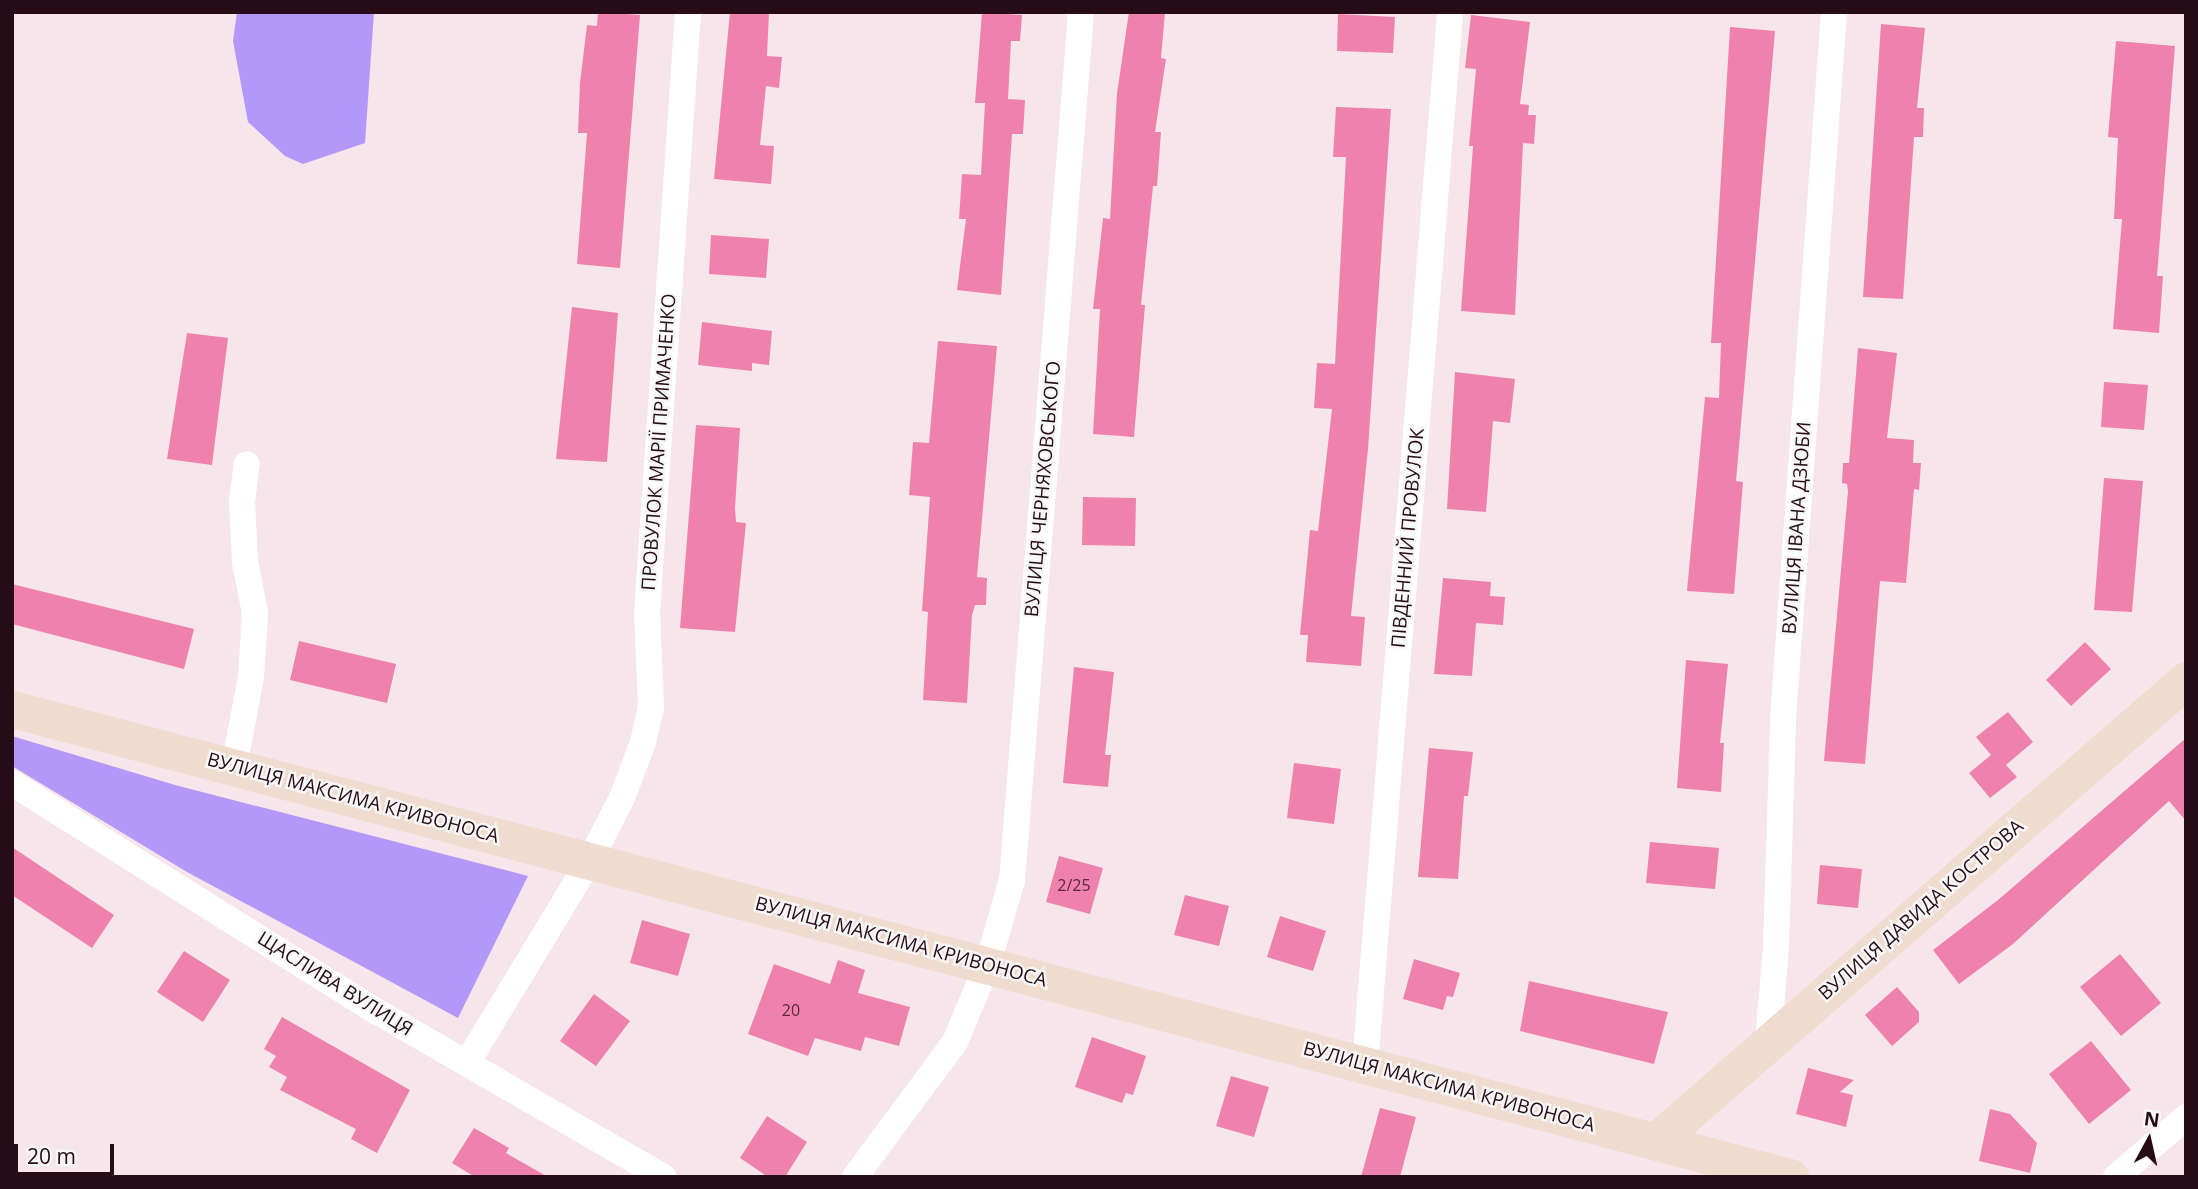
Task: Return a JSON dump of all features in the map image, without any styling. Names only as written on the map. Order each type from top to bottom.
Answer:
[{"type":"street","name":"ПРОВУЛОК МАРІЇ ПРИМАЧЕНКО","points":[[467,1063],[590,860],[622,798],[643,742],[651,707],[647,612],[688,12]]},
{"type":"street","name":"ВУЛИЦЯ ЧЕРНЯХОВСЬКОГО","points":[[855,1177],[956,1042],[988,963],[1012,880],[1081,12]]},
{"type":"street","name":"ПІВДЕННИЙ ПРОВУЛОК","points":[[1365,1065],[1450,12]]},
{"type":"street","name":"ВУЛИЦЯ ІВАНА ДЗЮБИ","points":[[1768,1043],[1783,718],[1835,12]]},
{"type":"street","points":[[234,766],[251,677],[255,613],[245,562],[242,502],[247,464]]},
{"type":"street","name":"ВУЛИЦЯ ДАВИДА КОСТРОВА","points":[[1656,1141],[2186,680]]},
{"type":"street","name":"ВУЛИЦЯ МАКСИМА КРИВОНОСА","points":[[12,709],[988,963],[1782,1176]]},
{"type":"street","name":"ЩАСЛИВА ВУЛИЦЯ","points":[[12,783],[467,1063],[663,1177]]},
{"type":"street","points":[[2116,1177],[2186,1117]]},
{"type":"shaded area","points":[[237,12],[374,12],[365,143],[303,164],[285,156],[248,122],[233,41]]},
{"type":"shaded area","points":[[12,736],[175,785],[528,876],[458,1018],[187,872],[12,766]]},
{"type":"building","points":[[598,12],[640,15],[620,268],[577,264],[587,133],[578,133],[580,83],[587,25],[597,26]]},
{"type":"building","points":[[730,12],[769,12],[767,56],[782,57],[779,88],[766,86],[760,145],[774,146],[771,184],[714,179]]},
{"type":"building","points":[[982,12],[1022,15],[1020,41],[1011,41],[1008,99],[1025,100],[1023,134],[1012,134],[1001,295],[957,290],[966,219],[959,219],[962,174],[981,175],[985,103],[975,103]]},
{"type":"building","points":[[1129,12],[1165,12],[1161,58],[1166,59],[1155,132],[1161,132],[1157,186],[1153,186],[1141,305],[1145,305],[1134,437],[1093,434],[1100,309],[1093,309],[1103,218],[1110,219],[1117,93]]},
{"type":"building","points":[[1338,14],[1395,17],[1393,53],[1337,51]]},
{"type":"building","points":[[1471,15],[1530,22],[1520,104],[1529,105],[1528,115],[1536,115],[1534,144],[1523,143],[1515,315],[1461,311],[1473,146],[1469,146],[1476,69],[1465,68]]},
{"type":"building","points":[[1881,24],[1925,28],[1917,108],[1924,108],[1923,137],[1914,137],[1903,299],[1863,297]]},
{"type":"building","points":[[1730,27],[1775,31],[1736,481],[1743,482],[1734,594],[1687,591],[1705,397],[1719,398],[1721,343],[1711,343]]},
{"type":"building","points":[[2116,41],[2175,46],[2157,276],[2163,276],[2159,333],[2113,329],[2122,219],[2114,219],[2118,138],[2108,137]]},
{"type":"building","points":[[1336,107],[1391,109],[1368,449],[1351,616],[1365,617],[1361,666],[1306,662],[1308,635],[1300,635],[1310,530],[1318,531],[1332,409],[1314,408],[1317,363],[1335,364],[1346,157],[1333,157]]},
{"type":"building","points":[[711,235],[769,239],[766,278],[709,274]]},
{"type":"building","points":[[572,307],[618,313],[607,462],[556,459]]},
{"type":"building","points":[[702,322],[772,331],[769,365],[752,363],[752,371],[698,365]]},
{"type":"building","points":[[187,333],[228,338],[212,465],[167,459]]},
{"type":"building","points":[[938,341],[997,346],[977,577],[987,578],[986,605],[975,605],[972,615],[967,703],[923,700],[928,612],[922,611],[930,497],[909,495],[913,442],[929,443]]},
{"type":"building","points":[[1858,348],[1897,353],[1887,438],[1914,440],[1913,463],[1921,463],[1919,490],[1914,489],[1906,583],[1880,581],[1865,764],[1824,761],[1848,491],[1847,484],[1842,483],[1843,463],[1849,463]]},
{"type":"building","points":[[1455,372],[1515,379],[1510,423],[1493,421],[1486,512],[1447,509]]},
{"type":"building","points":[[2104,382],[2148,385],[2144,430],[2101,427]]},
{"type":"building","points":[[696,425],[740,428],[735,508],[736,522],[746,523],[735,632],[680,628]]},
{"type":"building","points":[[2104,478],[2143,481],[2132,612],[2094,610]]},
{"type":"building","points":[[1083,497],[1136,498],[1135,546],[1082,545]]},
{"type":"building","points":[[1443,578],[1491,582],[1490,596],[1505,597],[1503,625],[1476,623],[1472,676],[1434,674]]},
{"type":"building","points":[[12,584],[194,629],[184,669],[12,624]]},
{"type":"building","points":[[299,641],[396,664],[387,703],[290,680]]},
{"type":"building","points":[[2085,642],[2111,669],[2071,706],[2046,680]]},
{"type":"building","points":[[1686,660],[1728,664],[1720,743],[1724,743],[1721,792],[1677,788]]},
{"type":"building","points":[[1074,667],[1114,672],[1105,755],[1111,755],[1108,787],[1063,783]]},
{"type":"building","points":[[2008,712],[2033,742],[2006,765],[2017,777],[1990,798],[1969,773],[1991,755],[1976,737]]},
{"type":"building","points":[[2186,738],[2186,821],[2169,801],[2013,944],[1959,984],[1933,950],[1998,900]]},
{"type":"building","points":[[1429,748],[1473,752],[1468,796],[1464,796],[1458,879],[1418,877]]},
{"type":"building","points":[[1294,763],[1341,769],[1334,824],[1287,818]]},
{"type":"building","points":[[1650,842],[1719,848],[1715,889],[1646,883]]},
{"type":"building","points":[[12,847],[114,915],[92,948],[12,895]]},
{"type":"building","points":[[1059,856],[1103,868],[1090,914],[1046,902]]},
{"type":"building","points":[[1820,865],[1862,869],[1858,908],[1817,904]]},
{"type":"building","points":[[1185,895],[1229,906],[1219,946],[1174,935]]},
{"type":"building","points":[[1280,916],[1326,931],[1313,971],[1267,957]]},
{"type":"building","points":[[642,920],[690,934],[678,976],[630,963]]},
{"type":"building","points":[[184,951],[230,980],[203,1022],[157,992]]},
{"type":"building","points":[[2120,954],[2161,1003],[2121,1036],[2080,987]]},
{"type":"building","points":[[1414,959],[1460,973],[1453,997],[1447,996],[1443,1010],[1403,999]]},
{"type":"building","points":[[838,960],[865,970],[858,993],[910,1007],[899,1046],[865,1037],[861,1051],[815,1038],[808,1056],[748,1034],[774,964],[830,984]]},
{"type":"building","points":[[1529,981],[1668,1012],[1654,1064],[1520,1031]]},
{"type":"building","points":[[1897,987],[1919,1012],[1919,1022],[1892,1046],[1865,1015]]},
{"type":"building","points":[[594,994],[630,1021],[596,1066],[560,1041]]},
{"type":"building","points":[[282,1017],[410,1090],[377,1153],[351,1139],[356,1129],[280,1090],[287,1077],[269,1067],[276,1056],[264,1049]]},
{"type":"building","points":[[1092,1037],[1146,1056],[1133,1095],[1126,1093],[1122,1103],[1075,1087]]},
{"type":"building","points":[[2091,1041],[2131,1090],[2089,1124],[2049,1074]]},
{"type":"building","points":[[1808,1068],[1854,1080],[1840,1092],[1853,1095],[1846,1127],[1796,1114]]},
{"type":"building","points":[[1231,1076],[1269,1087],[1254,1137],[1216,1126]]},
{"type":"building","points":[[1380,1108],[1416,1117],[1400,1177],[1361,1177]]},
{"type":"building","points":[[1990,1109],[2010,1114],[2037,1143],[2030,1173],[1979,1161]]},
{"type":"building","points":[[767,1116],[807,1142],[785,1177],[768,1177],[740,1158]]},
{"type":"building","points":[[474,1128],[509,1148],[506,1153],[548,1177],[475,1177],[452,1163]]}]
